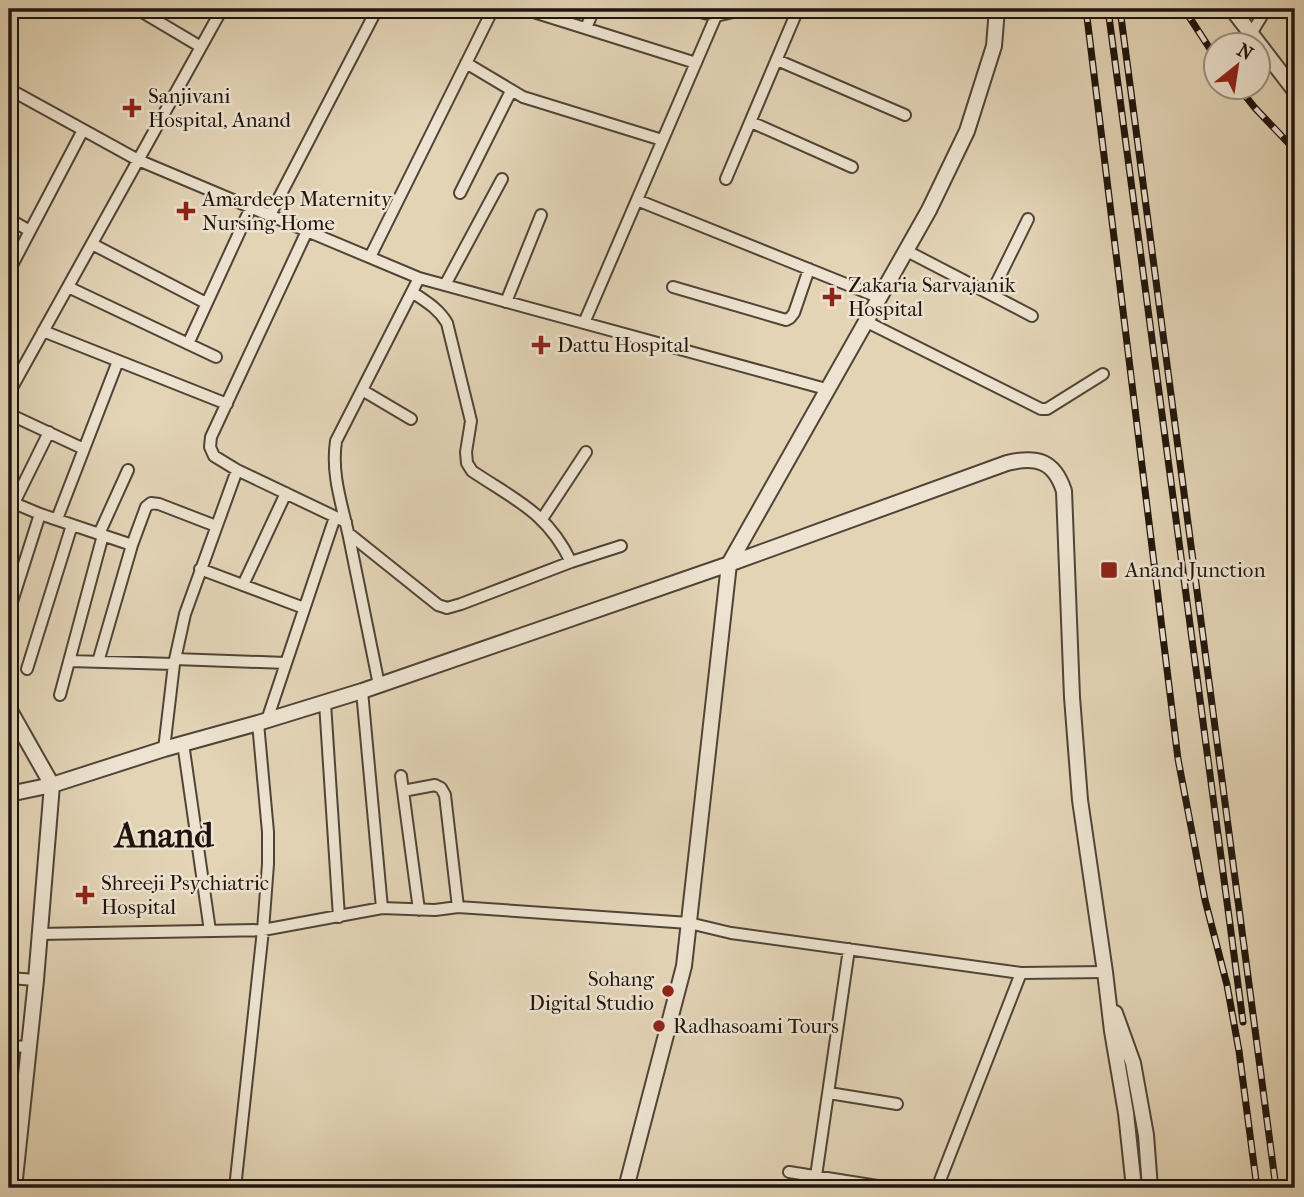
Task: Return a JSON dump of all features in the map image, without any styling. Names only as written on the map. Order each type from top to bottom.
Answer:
[{"type":"street","points":[[137,9],[201,47]]},
{"type":"street","points":[[9,393],[222,9]]},
{"type":"street","points":[[270,215],[377,9]]},
{"type":"street","points":[[370,257],[493,9]]},
{"type":"street","points":[[524,9],[696,63]]},
{"type":"street","points":[[586,28],[594,9]]},
{"type":"street","points":[[688,9],[716,16],[746,9]]},
{"type":"street","points":[[726,179],[798,9]]},
{"type":"street","points":[[626,1188],[684,965],[729,564],[929,210],[967,131],[994,46],[996,9]]},
{"type":"street","points":[[1231,9],[1249,32]]},
{"type":"street","points":[[1252,32],[1266,9]]},
{"type":"street","points":[[584,323],[716,16]]},
{"type":"street","points":[[777,60],[905,115]]},
{"type":"street","points":[[1272,61],[1295,91]]},
{"type":"street","points":[[466,63],[523,97],[663,140]]},
{"type":"street","points":[[9,89],[138,160],[419,278],[826,390]]},
{"type":"street","points":[[460,193],[511,90]]},
{"type":"street","points":[[751,122],[852,167]]},
{"type":"street","points":[[9,271],[83,130]]},
{"type":"street","points":[[445,285],[502,180]]},
{"type":"street","points":[[637,200],[878,297]]},
{"type":"street","points":[[188,344],[251,207]]},
{"type":"street","points":[[506,302],[541,215]]},
{"type":"street","points":[[9,219],[30,231]]},
{"type":"street","points":[[991,294],[1028,219]]},
{"type":"street","points":[[307,231],[212,437],[210,447],[214,456],[237,470],[335,517],[438,605],[447,608],[621,546]]},
{"type":"street","points":[[92,244],[206,303]]},
{"type":"street","points":[[905,250],[1032,316]]},
{"type":"street","points":[[673,287],[786,320],[794,313],[809,269]]},
{"type":"street","points":[[379,685],[335,475],[334,458],[336,441],[419,278]]},
{"type":"street","points":[[68,287],[216,357]]},
{"type":"street","points":[[412,292],[441,313],[447,323],[471,421],[467,463],[472,471],[542,519],[563,545],[571,562]]},
{"type":"street","points":[[865,321],[1041,409],[1047,409],[1103,374]]},
{"type":"street","points":[[43,331],[227,404]]},
{"type":"street","points":[[57,519],[118,361]]},
{"type":"street","points":[[362,390],[411,419]]},
{"type":"street","points":[[9,414],[84,449]]},
{"type":"street","points":[[49,432],[11,502],[132,545]]},
{"type":"street","points":[[542,519],[586,452]]},
{"type":"street","points":[[9,794],[52,785],[183,743],[325,703],[729,564],[1007,463],[1026,459],[1040,461],[1060,478],[1064,491],[1072,697],[1080,800],[1126,1113],[1134,1188]]},
{"type":"street","points":[[60,695],[101,534],[128,470]]},
{"type":"street","points":[[164,749],[174,661],[185,614],[237,470]]},
{"type":"street","points":[[243,585],[286,493]]},
{"type":"street","points":[[98,662],[146,506],[151,503],[159,504],[216,526]]},
{"type":"street","points":[[9,611],[40,513]]},
{"type":"street","points":[[234,1188],[268,864],[262,722],[286,663],[335,517]]},
{"type":"street","points":[[27,669],[72,525]]},
{"type":"street","points":[[200,569],[304,608]]},
{"type":"street","points":[[69,661],[286,663]]},
{"type":"street","points":[[362,691],[382,908]]},
{"type":"street","points":[[325,703],[339,917]]},
{"type":"street","points":[[9,709],[52,785],[36,980],[14,1188]]},
{"type":"street","points":[[183,743],[210,931]]},
{"type":"street","points":[[401,776],[419,910]]},
{"type":"street","points":[[404,791],[435,785],[441,788],[445,795],[458,906]]},
{"type":"street","points":[[39,934],[263,930],[382,908],[435,911],[458,906],[689,923],[731,933],[1021,973],[1105,972]]},
{"type":"street","points":[[816,1176],[849,949]]},
{"type":"street","points":[[937,1188],[1021,973]]},
{"type":"street","points":[[9,978],[36,980]]},
{"type":"street","points":[[1108,992],[1133,1063],[1146,1135],[1150,1188]]},
{"type":"street","points":[[9,1046],[29,1047]]},
{"type":"street","points":[[828,1093],[897,1104]]},
{"type":"street","points":[[789,1172],[890,1188]]},
{"type":"railway","points":[[1086,9],[1178,759],[1205,900],[1227,985],[1239,1051],[1257,1188]]},
{"type":"railway","points":[[1108,9],[1243,1022]]},
{"type":"railway","points":[[1120,9],[1276,1188]]},
{"type":"railway","points":[[1184,9],[1202,37]]},
{"type":"railway","points":[[1250,102],[1295,150]]},
{"type":"place","name":"Sanjivani Hospital, Anand","points":[[132,108]]},
{"type":"place","name":"Amardeep Maternity Nursing Home","points":[[186,211]]},
{"type":"place","name":"Zakaria Sarvajanik Hospital","points":[[832,297]]},
{"type":"place","name":"Dattu Hospital","points":[[541,345]]},
{"type":"place","name":"Anand Junction","points":[[1109,570]]},
{"type":"place","name":"Shreeji Psychiatric Hospital","points":[[85,895]]},
{"type":"place","name":"Sohang Digital Studio","points":[[668,991]]},
{"type":"place","name":"Radhasoami Tours","points":[[659,1026]]},
{"type":"district","name":"Anand","points":[[164,835]]}]
